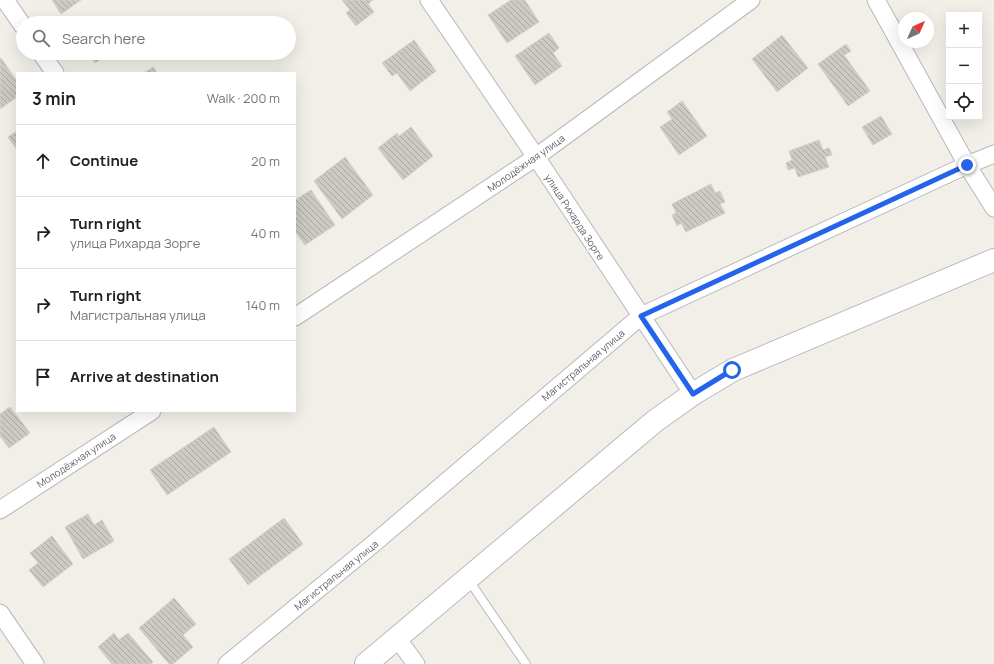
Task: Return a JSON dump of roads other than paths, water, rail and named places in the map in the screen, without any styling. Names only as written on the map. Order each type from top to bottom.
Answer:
[{"type":"main road","points":[[366,664],[655,421],[693,394],[732,370],[994,260]]},
{"type":"street","points":[[5,0],[16,16]]},
{"type":"street","name":"улица Рихарда Зорге","points":[[429,0],[536,157],[693,394]]},
{"type":"street","name":"Молодёжная улица","points":[[296,317],[536,157],[751,0]]},
{"type":"street","points":[[876,0],[967,165],[994,208]]},
{"type":"street","points":[[46,60],[54,72]]},
{"type":"street","name":"Магистральная улица","points":[[227,664],[372,545],[641,316],[967,165],[994,154]]},
{"type":"street","name":"Молодёжная улица","points":[[0,510],[150,412]]},
{"type":"street","points":[[0,613],[35,664]]},
{"type":"street","points":[[397,638],[416,664]]},
{"type":"lane","points":[[467,579],[526,664]]}]
